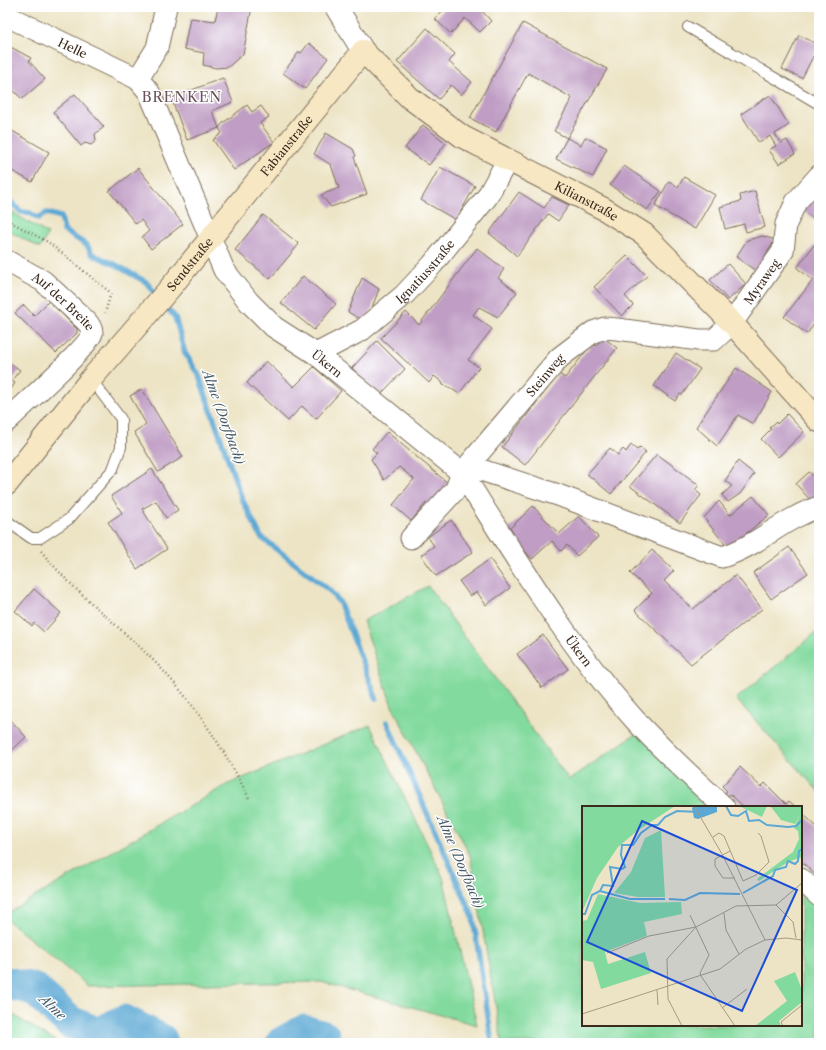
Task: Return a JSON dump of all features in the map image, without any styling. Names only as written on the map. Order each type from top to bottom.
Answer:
[{"type":"main road","name":"Kilianstraße","points":[[363,50],[410,98],[463,137],[507,161],[604,209],[644,234],[732,323],[819,421]]},
{"type":"main road","name":"Fabianstraße","points":[[210,239],[363,50]]},
{"type":"main road","name":"Sendstraße","points":[[7,484],[91,379],[170,288],[210,239]]},
{"type":"street","points":[[138,79],[157,48],[166,7]]},
{"type":"street","name":"Kilianstraße","points":[[336,7],[363,50]]},
{"type":"street","name":"Helle","points":[[7,16],[138,79]]},
{"type":"street","name":"Sendstraße","points":[[138,79],[148,92],[210,239]]},
{"type":"street","name":"Ignatiusstraße","points":[[316,354],[362,330],[404,295],[432,266],[487,197],[507,161]]},
{"type":"street","name":"Myraweg","points":[[732,323],[784,251],[786,224],[796,202],[819,176]]},
{"type":"street","name":"Ükern","points":[[210,239],[224,270],[249,302],[274,327],[316,354],[462,474],[525,571],[575,644],[635,720],[723,806]]},
{"type":"street","name":"Auf der Breite","points":[[7,261],[43,281],[85,320],[90,326],[92,333],[88,340],[58,372],[7,421]]},
{"type":"street","name":"Steinweg","points":[[411,538],[456,489],[462,474],[559,358],[593,332],[605,328],[699,340],[714,340],[732,323]]},
{"type":"street","points":[[462,474],[480,470],[558,495],[722,557],[741,551],[787,520],[819,507]]},
{"type":"street","points":[[802,881],[819,896]]},
{"type":"lane","points":[[688,27],[819,104]]},
{"type":"lane","points":[[7,521],[31,538],[40,538],[69,519],[113,469],[121,447],[121,419],[91,379]]},
{"type":"path","points":[[7,220],[48,242],[111,293],[103,321],[92,333]]},
{"type":"path","points":[[31,538],[57,571],[153,660],[193,706],[227,755],[249,798]]},
{"type":"green space","points":[[7,209],[48,234],[40,248],[7,230]]},
{"type":"green space","points":[[428,586],[569,780],[638,732],[714,806],[582,806],[582,1026],[802,1026],[802,892],[819,909],[819,1043],[502,1043],[470,855],[392,706],[363,621]]},
{"type":"green space","points":[[819,630],[819,792],[736,699]]},
{"type":"green space","points":[[370,725],[443,877],[477,1025],[321,982],[88,986],[7,920],[7,913],[226,785]]},
{"type":"green space","points":[[7,1011],[58,1043],[7,1043]]},
{"type":"building","points":[[218,7],[252,7],[243,54],[228,67],[216,68],[203,65],[204,53],[184,49],[190,18],[215,21]]},
{"type":"building","points":[[446,7],[479,7],[478,9],[481,12],[482,11],[491,21],[480,32],[465,18],[451,34],[435,19]]},
{"type":"building","points":[[523,23],[607,69],[567,138],[554,131],[572,98],[528,73],[496,132],[470,118]]},
{"type":"building","points":[[427,28],[455,54],[449,62],[472,82],[461,95],[451,85],[439,99],[397,62]]},
{"type":"building","points":[[799,35],[819,45],[802,78],[782,69]]},
{"type":"building","points":[[309,43],[328,58],[305,89],[283,73],[299,52],[301,53]]},
{"type":"building","points":[[7,45],[31,58],[29,61],[45,79],[22,99],[7,84]]},
{"type":"building","points":[[223,78],[233,102],[212,111],[219,128],[187,140],[171,98]]},
{"type":"building","points":[[75,94],[104,127],[95,134],[96,141],[91,145],[85,143],[81,146],[53,112]]},
{"type":"building","points":[[770,95],[789,125],[775,134],[781,143],[787,140],[795,154],[779,164],[769,150],[776,146],[770,136],[759,143],[741,114]]},
{"type":"building","points":[[247,105],[252,112],[261,106],[269,117],[260,123],[274,142],[234,170],[213,140],[222,133],[219,128],[223,123]]},
{"type":"building","points":[[423,125],[446,143],[429,165],[405,148]]},
{"type":"building","points":[[7,128],[49,152],[32,182],[7,168]]},
{"type":"building","points":[[326,133],[353,149],[356,156],[354,157],[367,194],[331,207],[321,195],[339,188],[331,165],[314,154]]},
{"type":"building","points":[[585,137],[607,148],[593,177],[556,159],[567,138],[581,145]]},
{"type":"building","points":[[624,166],[661,191],[647,210],[610,185]]},
{"type":"building","points":[[440,167],[475,186],[456,220],[421,200]]},
{"type":"building","points":[[138,168],[183,224],[151,249],[142,237],[149,231],[141,220],[136,224],[109,191]]},
{"type":"building","points":[[684,177],[715,195],[695,229],[655,206],[669,181],[678,187]]},
{"type":"building","points":[[813,189],[819,193],[819,222],[799,208]]},
{"type":"building","points":[[755,191],[765,227],[746,232],[744,224],[725,229],[720,207],[741,201],[740,195]]},
{"type":"building","points":[[519,192],[544,208],[552,197],[569,205],[558,221],[548,214],[517,256],[489,233]]},
{"type":"building","points":[[263,215],[299,244],[270,279],[235,250]]},
{"type":"building","points":[[763,236],[775,240],[756,271],[736,257],[747,240]]},
{"type":"building","points":[[814,245],[819,249],[819,317],[807,334],[784,317],[813,280],[797,268]]},
{"type":"building","points":[[477,248],[504,269],[498,278],[517,292],[498,317],[479,307],[473,315],[492,329],[468,360],[479,367],[459,394],[443,385],[442,382],[434,376],[429,383],[381,338],[406,312],[419,325]]},
{"type":"building","points":[[627,256],[647,276],[625,296],[633,305],[622,316],[594,287]]},
{"type":"building","points":[[728,264],[746,284],[728,300],[710,280]]},
{"type":"building","points":[[303,276],[336,304],[314,330],[281,303]]},
{"type":"building","points":[[362,278],[379,289],[370,313],[363,321],[348,312]]},
{"type":"building","points":[[49,301],[77,329],[77,333],[56,353],[15,313],[24,305],[34,316]]},
{"type":"building","points":[[603,337],[617,348],[525,465],[502,447],[559,374],[565,378],[586,351],[593,344],[596,346]]},
{"type":"building","points":[[377,341],[405,369],[380,395],[352,368]]},
{"type":"building","points":[[676,353],[700,369],[682,395],[680,394],[675,401],[654,386]]},
{"type":"building","points":[[7,361],[20,370],[12,380],[15,383],[11,389],[7,386]]},
{"type":"building","points":[[266,361],[294,387],[314,367],[341,391],[316,419],[302,406],[288,421],[247,383]]},
{"type":"building","points":[[736,368],[772,392],[753,424],[738,415],[717,446],[696,427]]},
{"type":"building","points":[[142,389],[183,457],[158,472],[134,432],[146,424],[130,396]]},
{"type":"building","points":[[787,414],[804,432],[778,457],[761,439],[771,429],[769,428],[776,422],[777,424]]},
{"type":"building","points":[[387,432],[449,484],[430,505],[426,503],[411,521],[393,505],[414,479],[399,467],[384,480],[371,459],[377,453],[372,449]]},
{"type":"building","points":[[631,445],[637,450],[640,447],[646,452],[611,494],[587,474],[610,448],[618,455],[623,449],[626,452]]},
{"type":"building","points":[[657,454],[699,485],[695,490],[701,495],[680,523],[630,486]]},
{"type":"building","points":[[738,461],[754,474],[740,494],[728,502],[722,495],[732,486],[725,481]]},
{"type":"building","points":[[152,469],[178,510],[166,518],[156,501],[142,509],[167,549],[137,569],[108,522],[122,513],[111,496]]},
{"type":"building","points":[[809,472],[815,477],[819,473],[819,499],[811,501],[796,484]]},
{"type":"building","points":[[753,496],[769,515],[728,548],[704,518],[719,501],[730,515]]},
{"type":"building","points":[[533,506],[559,534],[579,516],[598,537],[577,556],[567,545],[561,551],[552,541],[532,559],[507,531]]},
{"type":"building","points":[[451,520],[473,552],[436,576],[421,555],[434,546],[428,537]]},
{"type":"building","points":[[789,547],[808,573],[771,599],[753,573]]},
{"type":"building","points":[[652,550],[674,571],[664,581],[693,609],[736,575],[762,609],[691,664],[635,610],[652,593],[630,573]]},
{"type":"building","points":[[490,559],[510,588],[486,605],[477,592],[470,596],[459,581]]},
{"type":"building","points":[[34,589],[61,613],[44,632],[34,623],[32,626],[15,611]]},
{"type":"building","points":[[543,635],[568,669],[542,688],[517,654]]},
{"type":"building","points":[[7,716],[26,737],[7,755]]},
{"type":"building","points":[[740,767],[761,787],[765,783],[786,804],[789,801],[795,806],[743,806],[730,794],[728,796],[725,793],[727,791],[722,786]]},
{"type":"building","points":[[802,813],[819,829],[819,878],[802,862]]},
{"type":"waterway","name":"Alme (Dorfbach)","points":[[7,198],[21,212],[30,213],[38,218],[47,213],[61,217],[64,231],[87,245],[92,254],[116,265],[146,282],[157,295]]},
{"type":"waterway","name":"Alme (Dorfbach)","points":[[163,304],[175,317],[185,353],[199,376],[242,499],[261,537],[329,590],[340,603],[376,698]]},
{"type":"waterway","name":"Alme (Dorfbach)","points":[[387,722],[473,917],[492,1043]]},
{"type":"waterway","name":"Alme","points":[[7,983],[34,989],[70,1022],[98,1034],[124,1021],[161,1040],[162,1043]]},
{"type":"waterway","name":"Alme","points":[[282,1043],[304,1031],[324,1037],[325,1043]]},
{"type":"district","name":"BRENKEN","points":[[182,97]]}]
